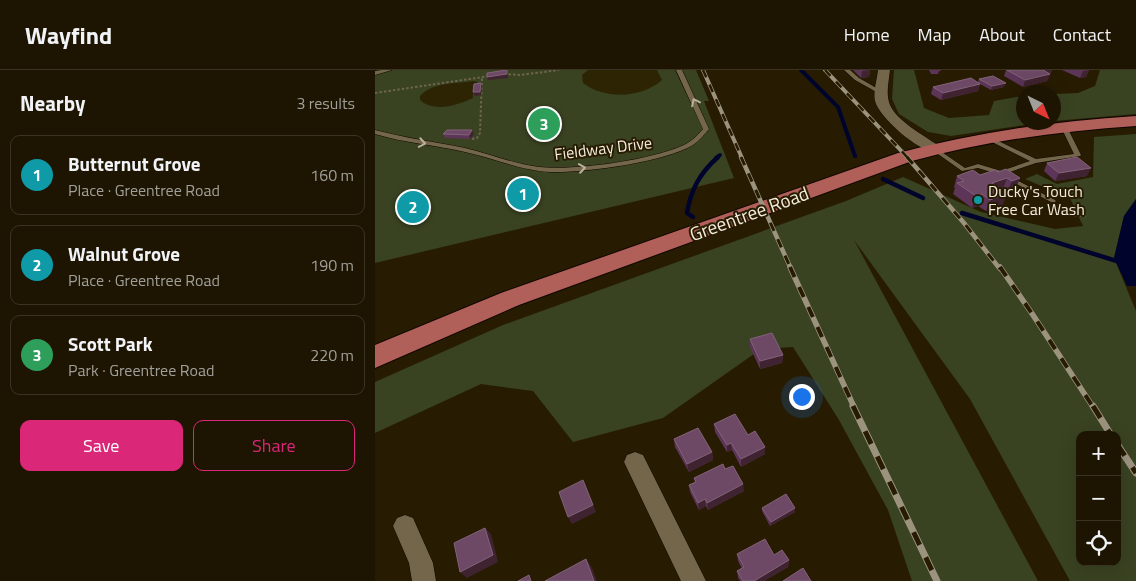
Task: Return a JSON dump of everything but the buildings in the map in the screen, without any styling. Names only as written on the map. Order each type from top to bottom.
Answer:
[{"type":"main road","name":"Greentree Road","points":[[375,356],[510,299],[852,175],[934,148],[1064,127],[1131,122]]},
{"type":"street","points":[[884,70],[881,101],[885,110],[899,123],[934,148]]},
{"type":"street","points":[[635,462],[693,581]]},
{"type":"street","points":[[405,526],[421,563],[424,581]]},
{"type":"lane","points":[[375,73],[389,70]]},
{"type":"lane","name":"Fieldway Drive","points":[[375,132],[389,137],[456,149],[522,166],[549,170],[573,169],[662,155],[687,146],[698,139],[706,129],[679,70]]},
{"type":"lane","points":[[847,70],[857,79],[882,93]]},
{"type":"lane","points":[[1001,173],[1035,162],[1078,155],[1064,127]]},
{"type":"lane","points":[[988,138],[1035,162]]},
{"type":"lane","points":[[934,148],[964,170],[979,166],[1001,173],[1053,201]]},
{"type":"path","points":[[541,72],[546,70]]},
{"type":"path","points":[[502,74],[520,75],[559,70]]},
{"type":"path","points":[[375,93],[482,77],[488,74],[495,75]]},
{"type":"path","points":[[456,149],[463,139],[472,139],[479,136],[483,87],[481,84],[482,77]]},
{"type":"path","points":[[1074,215],[1086,216]]},
{"type":"green space","points":[[375,70],[696,70],[709,101],[704,101],[734,178],[375,263]]},
{"type":"green space","points":[[894,70],[914,70],[924,108],[949,118],[989,115],[994,101],[1016,97],[1016,126],[951,136],[928,132],[899,114],[892,99]]},
{"type":"green space","points":[[1100,70],[1136,70],[1136,114],[1061,120],[1061,94],[1078,93],[1095,86]]},
{"type":"green space","points":[[1136,134],[1136,199],[1124,216],[1114,258],[1136,311],[1136,581],[1070,581],[970,399],[854,240],[1038,581],[912,581],[888,510],[839,420],[793,347],[761,349],[663,418],[573,442],[533,391],[481,384],[375,433],[375,382],[503,325],[846,201],[903,177],[981,212],[1055,229],[1083,226],[1070,198],[1025,179],[1037,174],[1057,184],[1093,177],[1094,137]]},
{"type":"sand","points":[[588,70],[657,70],[662,80],[654,86],[634,93],[612,94],[602,92],[583,83],[582,75]]},
{"type":"sand","points":[[478,82],[473,85],[473,98],[460,103],[439,107],[426,104],[420,100],[420,96],[431,88],[444,84]]},
{"type":"water","points":[[1136,199],[1136,286],[1127,286],[1114,258],[1124,216]]},
{"type":"waterway","points":[[801,70],[838,107],[855,156]]},
{"type":"waterway","points":[[716,158],[720,155]]},
{"type":"waterway","points":[[693,217],[687,213],[691,196],[701,175],[718,157]]},
{"type":"waterway","points":[[883,179],[923,198]]},
{"type":"waterway","points":[[962,213],[1136,267]]},
{"type":"railway","points":[[703,70],[742,158]]},
{"type":"railway","points":[[825,70],[908,158]]},
{"type":"railway","points":[[741,157],[791,269]]},
{"type":"railway","points":[[907,157],[964,223],[1000,269]]},
{"type":"railway","points":[[790,267],[854,407]]},
{"type":"railway","points":[[1000,267],[1093,407]]},
{"type":"railway","points":[[853,406],[937,581]]},
{"type":"railway","points":[[1093,406],[1109,431]]},
{"type":"railway","points":[[1121,450],[1136,473]]},
{"type":"place","name":"Scott Park","points":[[544,124]]},
{"type":"place","name":"Butternut Grove","points":[[523,194]]},
{"type":"place","name":"Ducky's Touch Free Car Wash","points":[[978,200]]},
{"type":"place","name":"Walnut Grove","points":[[413,207]]}]
